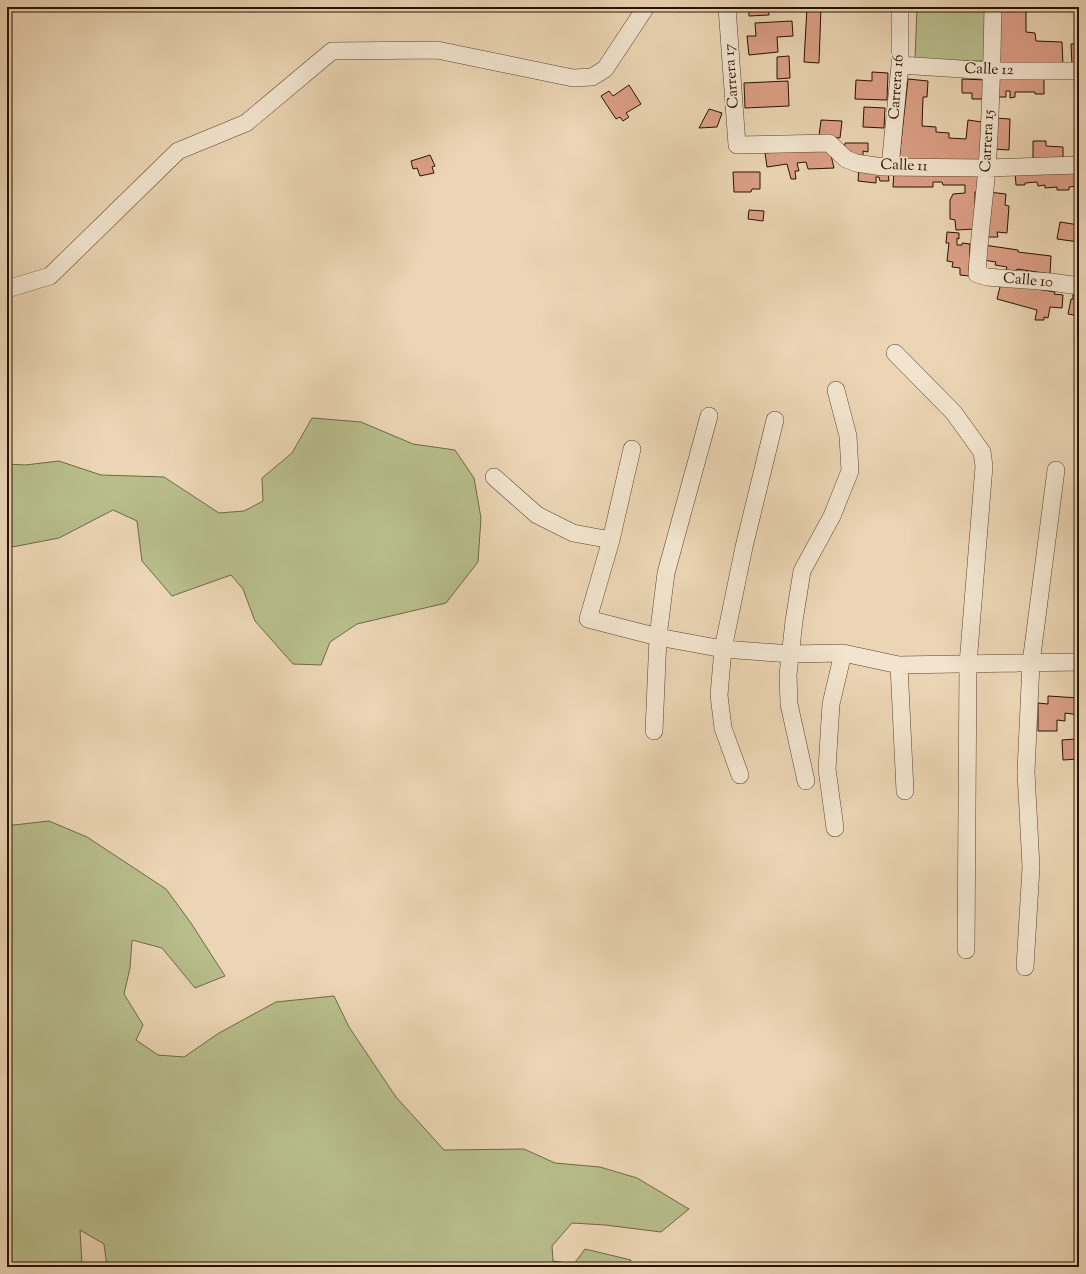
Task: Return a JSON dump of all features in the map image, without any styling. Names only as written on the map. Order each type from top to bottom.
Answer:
[{"type":"street","points":[[7,289],[50,276],[178,150],[246,123],[332,51],[436,50],[573,78],[592,77],[605,69],[646,7]]},
{"type":"street","name":"Carrera 17","points":[[727,7],[737,145]]},
{"type":"street","name":"Carrera 16","points":[[890,167],[900,64],[900,7]]},
{"type":"street","name":"Carrera 15","points":[[977,274],[987,168],[992,71],[993,7]]},
{"type":"street","name":"Calle 12","points":[[900,64],[992,71],[1079,71]]},
{"type":"street","name":"Calle 11","points":[[737,145],[829,143],[846,159],[856,163],[890,167],[987,168],[1079,165]]},
{"type":"street","name":"Calle 10","points":[[977,274],[987,277],[1051,282],[1079,286]]},
{"type":"street","points":[[895,353],[954,413],[982,452],[984,466],[968,664],[966,950]]},
{"type":"street","points":[[806,781],[789,704],[788,675],[794,621],[802,571],[832,516],[850,471],[848,436],[836,390]]},
{"type":"street","points":[[654,731],[658,637],[666,573],[709,416]]},
{"type":"street","points":[[740,775],[723,728],[719,695],[723,649],[744,547],[775,420]]},
{"type":"street","points":[[632,449],[610,540],[588,619],[658,637],[723,649],[791,654],[843,653],[899,665],[1079,662]]},
{"type":"street","points":[[1025,967],[1031,867],[1026,772],[1031,663],[1056,470]]},
{"type":"street","points":[[494,477],[537,515],[573,533],[610,540]]},
{"type":"street","points":[[835,828],[827,769],[831,704],[843,653]]},
{"type":"street","points":[[899,665],[905,791]]},
{"type":"green space","points":[[917,7],[986,7],[984,61],[915,60]]},
{"type":"green space","points":[[312,418],[361,422],[413,444],[455,450],[474,478],[481,518],[478,562],[446,603],[357,624],[330,642],[321,665],[293,664],[255,621],[243,589],[231,575],[172,596],[142,561],[137,521],[113,510],[59,538],[7,548],[7,464],[25,465],[59,461],[101,475],[164,477],[219,513],[244,511],[263,501],[262,478],[292,453]]},
{"type":"green space","points":[[49,821],[87,837],[166,889],[191,923],[225,976],[195,988],[162,948],[132,940],[130,968],[124,994],[143,1025],[136,1040],[158,1055],[184,1057],[219,1033],[276,1002],[334,996],[349,1027],[396,1097],[444,1150],[524,1149],[555,1163],[600,1167],[637,1178],[689,1209],[661,1232],[605,1225],[572,1223],[552,1246],[553,1261],[574,1264],[585,1249],[631,1260],[629,1267],[107,1267],[104,1244],[80,1230],[81,1267],[7,1267],[7,822],[14,825]]},
{"type":"building","points":[[676,7],[689,7],[679,12]]},
{"type":"building","points":[[749,7],[768,7],[769,15],[749,16]]},
{"type":"building","points":[[807,7],[821,7],[819,63],[804,62]]},
{"type":"building","points":[[1000,7],[1026,7],[1026,32],[1035,33],[1036,41],[1062,42],[1063,66],[998,66]]},
{"type":"building","points":[[1076,7],[1079,7],[1079,66],[1072,66],[1071,44],[1075,44]]},
{"type":"building","points":[[792,21],[793,36],[777,37],[778,52],[749,55],[747,36],[756,36],[755,23]]},
{"type":"building","points":[[789,56],[790,78],[777,79],[777,57]]},
{"type":"building","points":[[872,72],[888,73],[887,100],[855,99],[856,80],[872,81]]},
{"type":"building","points":[[1044,76],[1044,94],[1035,94],[1035,92],[1015,92],[1015,97],[1010,98],[1010,91],[1006,91],[1006,97],[997,97],[997,77]]},
{"type":"building","points":[[908,79],[928,81],[927,97],[923,97],[922,126],[936,127],[936,132],[949,133],[949,138],[966,139],[968,120],[982,122],[980,161],[899,160]]},
{"type":"building","points":[[962,79],[987,80],[986,99],[972,99],[972,93],[962,93]]},
{"type":"building","points":[[788,81],[789,106],[745,108],[744,83]]},
{"type":"building","points":[[629,85],[641,104],[626,113],[629,117],[623,121],[620,117],[616,119],[601,96],[609,91],[613,96]]},
{"type":"building","points":[[1075,96],[1079,96],[1079,131],[1075,131]]},
{"type":"building","points":[[864,107],[885,108],[884,128],[863,127]]},
{"type":"building","points":[[709,109],[722,113],[717,127],[699,128]]},
{"type":"building","points":[[995,118],[1010,119],[1009,150],[993,149]]},
{"type":"building","points":[[821,120],[842,121],[840,138],[819,136]]},
{"type":"building","points":[[1033,141],[1046,141],[1046,146],[1063,147],[1063,160],[1033,161]]},
{"type":"building","points":[[845,143],[868,143],[868,152],[863,151],[863,159],[844,151]]},
{"type":"building","points":[[829,147],[834,168],[808,169],[806,162],[797,163],[799,171],[795,171],[796,179],[791,179],[787,164],[767,167],[765,153]]},
{"type":"building","points":[[430,155],[435,166],[432,167],[434,173],[420,176],[417,168],[413,169],[411,161]]},
{"type":"building","points":[[859,169],[888,172],[889,181],[880,181],[879,177],[876,177],[876,183],[858,181]]},
{"type":"building","points":[[1079,169],[1079,193],[1077,193],[1076,186],[1069,187],[1069,190],[1057,190],[1057,187],[1045,188],[1045,185],[1038,186],[1037,182],[1025,183],[1025,185],[1016,185],[1015,172]]},
{"type":"building","points":[[894,170],[980,173],[979,192],[975,192],[975,229],[956,230],[955,220],[950,219],[950,200],[953,194],[965,193],[965,185],[943,185],[942,182],[933,182],[933,187],[893,187]]},
{"type":"building","points":[[733,172],[760,172],[760,189],[752,189],[751,192],[734,192]]},
{"type":"building","points":[[988,192],[1006,194],[1005,205],[1009,206],[1007,233],[997,232],[998,237],[985,237]]},
{"type":"building","points":[[749,210],[764,211],[763,221],[748,219]]},
{"type":"building","points":[[1060,222],[1079,225],[1079,242],[1057,239]]},
{"type":"building","points":[[947,232],[959,233],[957,245],[962,245],[962,243],[970,244],[969,276],[960,275],[960,268],[952,267],[953,262],[947,261],[949,243],[946,243]]},
{"type":"building","points":[[984,245],[1018,250],[1018,252],[1051,256],[1050,274],[1017,269],[1017,271],[1006,270],[1007,267],[995,265],[996,262],[983,260]]},
{"type":"building","points":[[1001,283],[1055,292],[1054,294],[1063,295],[1062,308],[1050,307],[1048,318],[1044,317],[1044,320],[1035,320],[1037,310],[997,299]]},
{"type":"building","points":[[1073,293],[1079,294],[1079,316],[1068,314],[1071,299],[1073,299]]},
{"type":"building","points":[[1048,696],[1079,698],[1079,715],[1065,713],[1065,721],[1057,720],[1057,731],[1038,731],[1038,703],[1048,704]]},
{"type":"building","points":[[1076,739],[1078,759],[1063,760],[1062,740]]}]
